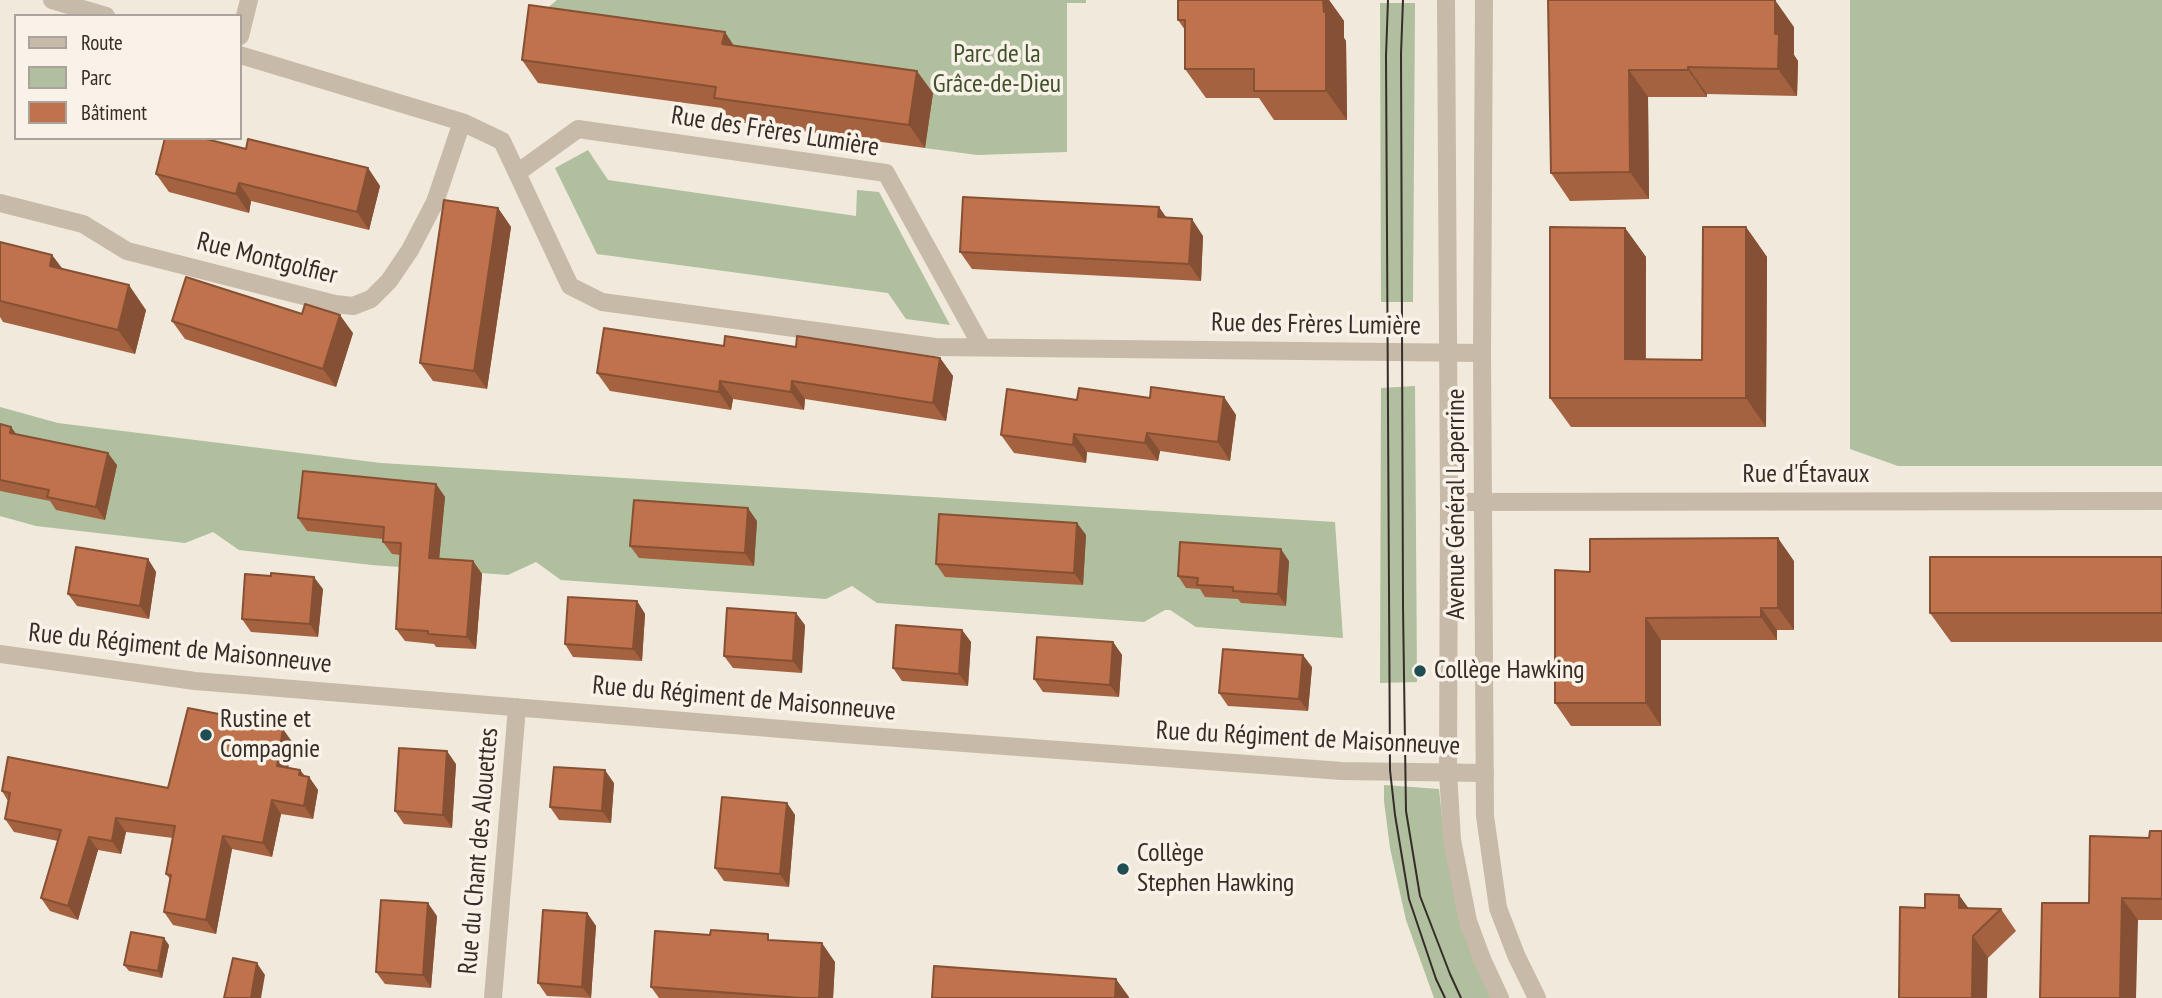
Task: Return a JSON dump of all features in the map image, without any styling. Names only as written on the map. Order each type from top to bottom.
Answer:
[{"type":"street","points":[[51,0],[99,14]]},
{"type":"street","points":[[242,27],[248,0]]},
{"type":"street","name":"Avenue Général Laperrine","points":[[1446,0],[1450,502],[1448,772],[1452,840],[1468,921],[1500,998]]},
{"type":"street","name":"Avenue Général Laperrine","points":[[1484,0],[1482,353],[1485,816],[1498,908],[1536,998]]},
{"type":"street","name":"Rue des Frères Lumière","points":[[242,56],[462,122],[502,141],[570,286],[602,302],[935,346],[1482,353]]},
{"type":"street","name":"Rue Montgolfier","points":[[0,203],[83,224],[127,251],[335,304],[353,306],[372,299],[389,281],[410,250],[435,202],[462,122]]},
{"type":"street","name":"Rue des Frères Lumière","points":[[517,173],[578,130],[886,173],[982,347]]},
{"type":"street","name":"Rue d'Étavaux","points":[[1450,502],[2162,501]]},
{"type":"street","name":"Rue du Régiment de Maisonneuve","points":[[0,654],[195,681],[517,708],[1342,771],[1485,773]]},
{"type":"street","name":"Rue du Chant des Alouettes","points":[[493,998],[517,708]]},
{"type":"green space","name":"Parc de la Grâce-de-Dieu","points":[[557,0],[1086,0],[1086,3],[1067,3],[1067,152],[977,155],[925,148],[932,93],[740,55],[526,26]]},
{"type":"green space","points":[[1850,0],[2162,0],[2162,466],[1898,466],[1850,449]]},
{"type":"green space","points":[[1380,3],[1415,3],[1413,302],[1381,302]]},
{"type":"green space","points":[[588,150],[608,180],[856,216],[857,190],[879,192],[950,325],[906,319],[888,293],[597,254],[555,168]]},
{"type":"green space","points":[[1415,386],[1417,682],[1380,683],[1381,388]]},
{"type":"green space","points":[[0,407],[58,423],[381,463],[1335,522],[1343,638],[1196,627],[1170,610],[1144,622],[877,603],[852,586],[826,599],[561,580],[536,562],[508,575],[372,565],[239,550],[213,532],[185,543],[36,526],[0,516],[0,491],[6,492],[7,487],[105,519],[0,435]]},
{"type":"green space","points":[[1384,785],[1439,789],[1445,846],[1460,925],[1491,998],[1434,998],[1406,920],[1390,848]]},
{"type":"building","points":[[1178,0],[1323,0],[1326,12],[1326,91],[1254,91],[1254,69],[1185,69],[1185,20],[1178,20]]},
{"type":"building","points":[[1548,0],[1775,0],[1775,34],[1779,34],[1778,69],[1688,67],[1688,70],[1629,70],[1630,172],[1551,173]]},
{"type":"building","points":[[529,5],[725,32],[722,44],[917,71],[909,125],[714,98],[716,87],[522,60]]},
{"type":"building","points":[[248,139],[368,168],[357,212],[239,183],[236,194],[156,174],[164,140],[210,140],[246,149]]},
{"type":"building","points":[[963,197],[1159,207],[1158,217],[1192,219],[1189,264],[960,252]]},
{"type":"building","points":[[444,200],[498,208],[474,371],[420,363]]},
{"type":"building","points":[[1550,227],[1625,228],[1625,359],[1702,360],[1703,227],[1746,227],[1746,398],[1550,398]]},
{"type":"building","points":[[0,242],[52,255],[50,266],[129,285],[118,330],[0,301]]},
{"type":"building","points":[[186,277],[302,314],[305,304],[340,315],[323,369],[172,321]]},
{"type":"building","points":[[604,328],[724,346],[725,336],[796,347],[797,336],[940,358],[933,403],[792,381],[791,392],[720,381],[719,392],[597,373]]},
{"type":"building","points":[[1151,387],[1224,397],[1218,442],[1147,433],[1145,443],[1074,434],[1073,445],[1001,435],[1007,389],[1077,400],[1079,388],[1150,398]]},
{"type":"building","points":[[0,424],[11,427],[10,433],[108,453],[96,507],[47,497],[49,490],[0,480]]},
{"type":"building","points":[[303,471],[436,484],[429,558],[473,561],[467,637],[396,629],[401,543],[383,542],[384,527],[298,518]]},
{"type":"building","points":[[634,500],[748,508],[745,553],[630,546]]},
{"type":"building","points":[[939,514],[1077,523],[1074,573],[936,564]]},
{"type":"building","points":[[1778,538],[1778,608],[1761,608],[1761,617],[1646,618],[1646,703],[1555,703],[1555,570],[1590,572],[1590,539]]},
{"type":"building","points":[[1180,542],[1281,549],[1278,594],[1197,585],[1198,578],[1178,576]]},
{"type":"building","points":[[76,547],[148,559],[140,606],[68,594]]},
{"type":"building","points":[[1930,557],[2162,557],[2162,613],[1930,613]]},
{"type":"building","points":[[271,573],[314,577],[310,624],[242,619],[245,574],[271,576]]},
{"type":"building","points":[[568,597],[637,601],[633,649],[565,644]]},
{"type":"building","points":[[727,608],[796,613],[793,661],[724,656]]},
{"type":"building","points":[[896,625],[962,630],[959,674],[893,668]]},
{"type":"building","points":[[1037,637],[1113,642],[1110,685],[1034,679]]},
{"type":"building","points":[[1223,649],[1303,655],[1299,699],[1219,693]]},
{"type":"building","points":[[188,708],[224,715],[223,718],[283,729],[277,766],[300,770],[299,775],[309,777],[304,806],[272,800],[263,843],[223,836],[206,920],[164,912],[171,875],[166,874],[175,826],[116,818],[112,841],[89,837],[68,906],[41,898],[61,830],[5,819],[10,793],[2,791],[8,757],[168,788]]},
{"type":"building","points":[[399,748],[447,751],[443,815],[395,811]]},
{"type":"building","points":[[554,767],[605,770],[602,811],[550,807]]},
{"type":"building","points":[[722,797],[787,803],[780,874],[715,868]]},
{"type":"building","points":[[2150,831],[2162,831],[2162,899],[2122,898],[2120,998],[2040,998],[2042,903],[2089,903],[2090,836],[2149,838]]},
{"type":"building","points":[[1925,894],[1959,895],[1959,908],[2001,909],[1973,936],[1974,998],[1899,998],[1900,907],[1925,908]]},
{"type":"building","points":[[381,900],[428,903],[423,975],[376,972]]},
{"type":"building","points":[[543,910],[587,913],[582,987],[538,983]]},
{"type":"building","points":[[711,930],[768,934],[768,940],[822,943],[819,998],[651,987],[655,931],[710,935]]},
{"type":"building","points":[[131,932],[164,938],[158,971],[124,965]]},
{"type":"building","points":[[233,958],[257,963],[251,998],[224,998]]},
{"type":"building","points":[[934,966],[1116,979],[1115,998],[932,998]]},
{"type":"tram line","points":[[1388,0],[1386,56],[1390,770],[1409,899],[1445,998]]},
{"type":"tram line","points":[[1403,0],[1403,607],[1406,811],[1420,896],[1461,998]]},
{"type":"place","name":"Collège Hawking","points":[[1420,671]]},
{"type":"place","name":"Rustine et Compagnie","points":[[206,735]]},
{"type":"place","name":"Collège Stephen Hawking","points":[[1123,869]]}]
